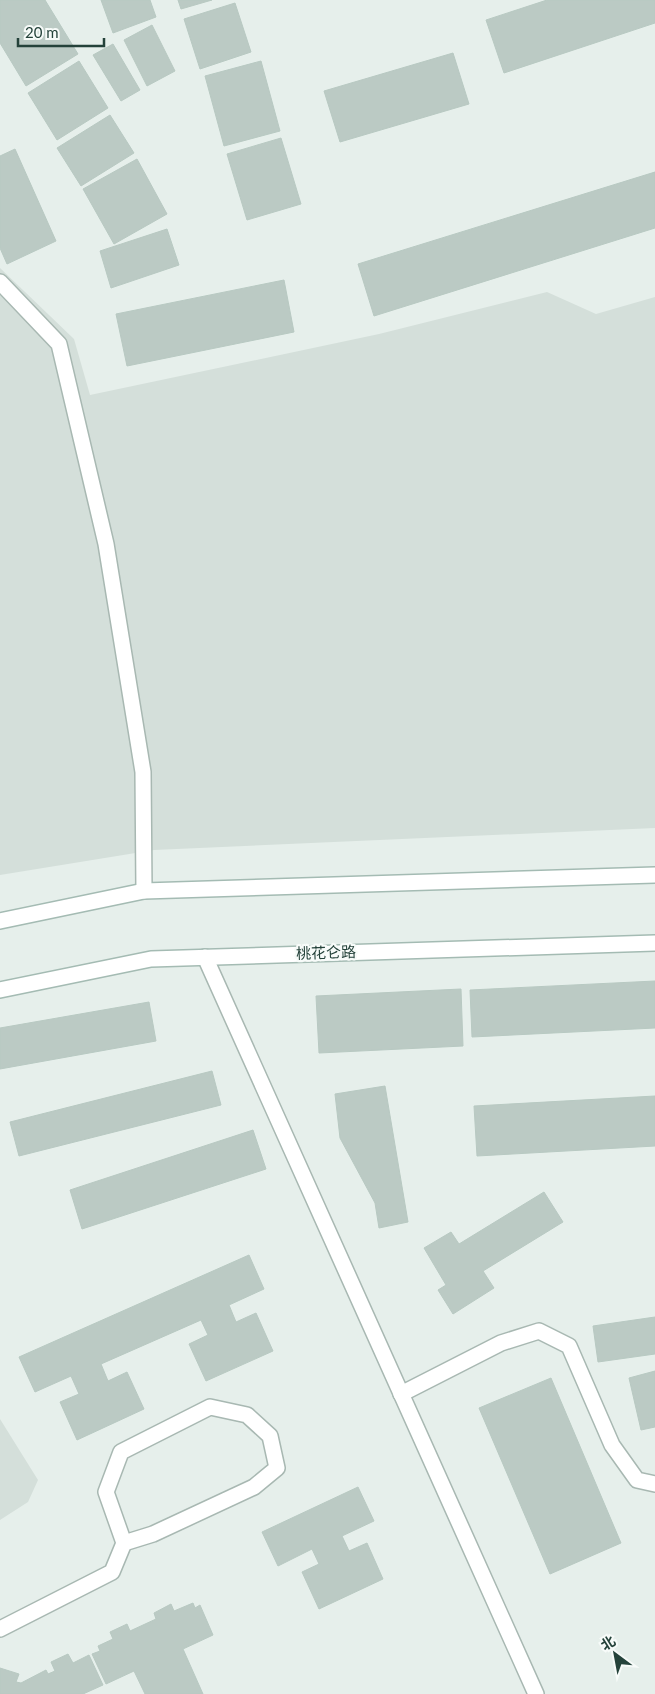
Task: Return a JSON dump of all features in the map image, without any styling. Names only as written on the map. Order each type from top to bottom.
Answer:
[{"type":"street","points":[[0,282],[59,344],[106,544],[142,772],[144,891]]},
{"type":"street","points":[[0,921],[144,891],[655,875]]},
{"type":"street","name":"桃花仑路","points":[[0,990],[151,959],[655,943]]},
{"type":"street","points":[[205,957],[536,1694]]},
{"type":"street","points":[[401,1394],[501,1343],[539,1331],[569,1346],[612,1445],[638,1480],[655,1484]]},
{"type":"street","points":[[0,1629],[112,1572],[124,1543],[106,1492],[121,1452],[210,1407],[247,1415],[270,1436],[277,1468],[254,1487],[153,1534],[124,1543]]},
{"type":"shaded area","points":[[0,268],[74,339],[90,395],[379,334],[547,292],[596,314],[655,297],[655,828],[154,850],[0,875]]},
{"type":"shaded area","points":[[0,1419],[38,1480],[28,1502],[0,1520]]},
{"type":"building","points":[[0,0],[45,0],[78,54],[26,86],[0,43]]},
{"type":"building","points":[[101,0],[150,0],[156,17],[113,33]]},
{"type":"building","points":[[178,0],[212,0],[181,9]]},
{"type":"building","points":[[547,0],[655,0],[655,23],[504,73],[486,20]]},
{"type":"building","points":[[235,3],[251,52],[200,69],[184,19]]},
{"type":"building","points":[[152,25],[175,71],[147,86],[124,40]]},
{"type":"building","points":[[113,44],[140,90],[121,101],[93,55]]},
{"type":"building","points":[[453,53],[469,104],[340,142],[324,91]]},
{"type":"building","points":[[79,61],[108,108],[57,140],[28,93]]},
{"type":"building","points":[[261,61],[280,131],[224,146],[205,76]]},
{"type":"building","points":[[110,115],[134,153],[81,186],[57,148]]},
{"type":"building","points":[[281,138],[301,204],[247,220],[227,154]]},
{"type":"building","points":[[15,149],[56,241],[7,264],[0,248],[0,156]]},
{"type":"building","points":[[137,159],[167,214],[114,244],[83,189]]},
{"type":"building","points":[[655,172],[655,228],[374,316],[358,264]]},
{"type":"building","points":[[167,229],[179,265],[111,288],[100,251]]},
{"type":"building","points":[[284,280],[294,332],[127,366],[116,314]]},
{"type":"building","points":[[655,981],[655,1028],[472,1037],[470,990]]},
{"type":"building","points":[[461,989],[463,1046],[319,1053],[316,996]]},
{"type":"building","points":[[149,1002],[156,1041],[0,1069],[0,1028]]},
{"type":"building","points":[[212,1071],[221,1105],[19,1156],[10,1122]]},
{"type":"building","points":[[385,1086],[408,1222],[379,1228],[375,1203],[340,1138],[335,1094]]},
{"type":"building","points":[[655,1096],[655,1146],[477,1156],[474,1106]]},
{"type":"building","points":[[253,1130],[266,1169],[82,1229],[70,1190]]},
{"type":"building","points":[[544,1192],[563,1222],[483,1271],[494,1288],[453,1314],[438,1290],[446,1285],[424,1248],[451,1232],[459,1244]]},
{"type":"building","points":[[249,1255],[264,1289],[229,1305],[236,1322],[256,1313],[273,1351],[206,1381],[189,1344],[208,1335],[201,1320],[101,1364],[108,1381],[127,1372],[144,1409],[77,1440],[60,1402],[79,1394],[71,1376],[35,1392],[19,1357]]},
{"type":"building","points":[[655,1317],[655,1354],[598,1362],[593,1326]]},
{"type":"building","points":[[655,1371],[655,1427],[641,1430],[629,1378]]},
{"type":"building","points":[[551,1378],[621,1543],[550,1574],[479,1408]]},
{"type":"building","points":[[358,1487],[374,1521],[342,1536],[349,1551],[367,1543],[383,1579],[319,1609],[302,1572],[319,1564],[312,1549],[278,1566],[262,1532]]},
{"type":"building","points":[[193,1603],[195,1608],[200,1605],[213,1635],[183,1649],[203,1694],[145,1694],[134,1671],[106,1684],[92,1654],[100,1651],[98,1646],[113,1639],[110,1632],[127,1624],[130,1631],[156,1619],[154,1613],[171,1604],[174,1611]]},
{"type":"building","points":[[68,1654],[73,1663],[89,1655],[103,1685],[83,1694],[0,1694],[0,1668],[19,1674],[16,1682],[21,1683],[46,1670],[48,1674],[55,1671],[51,1662]]}]
